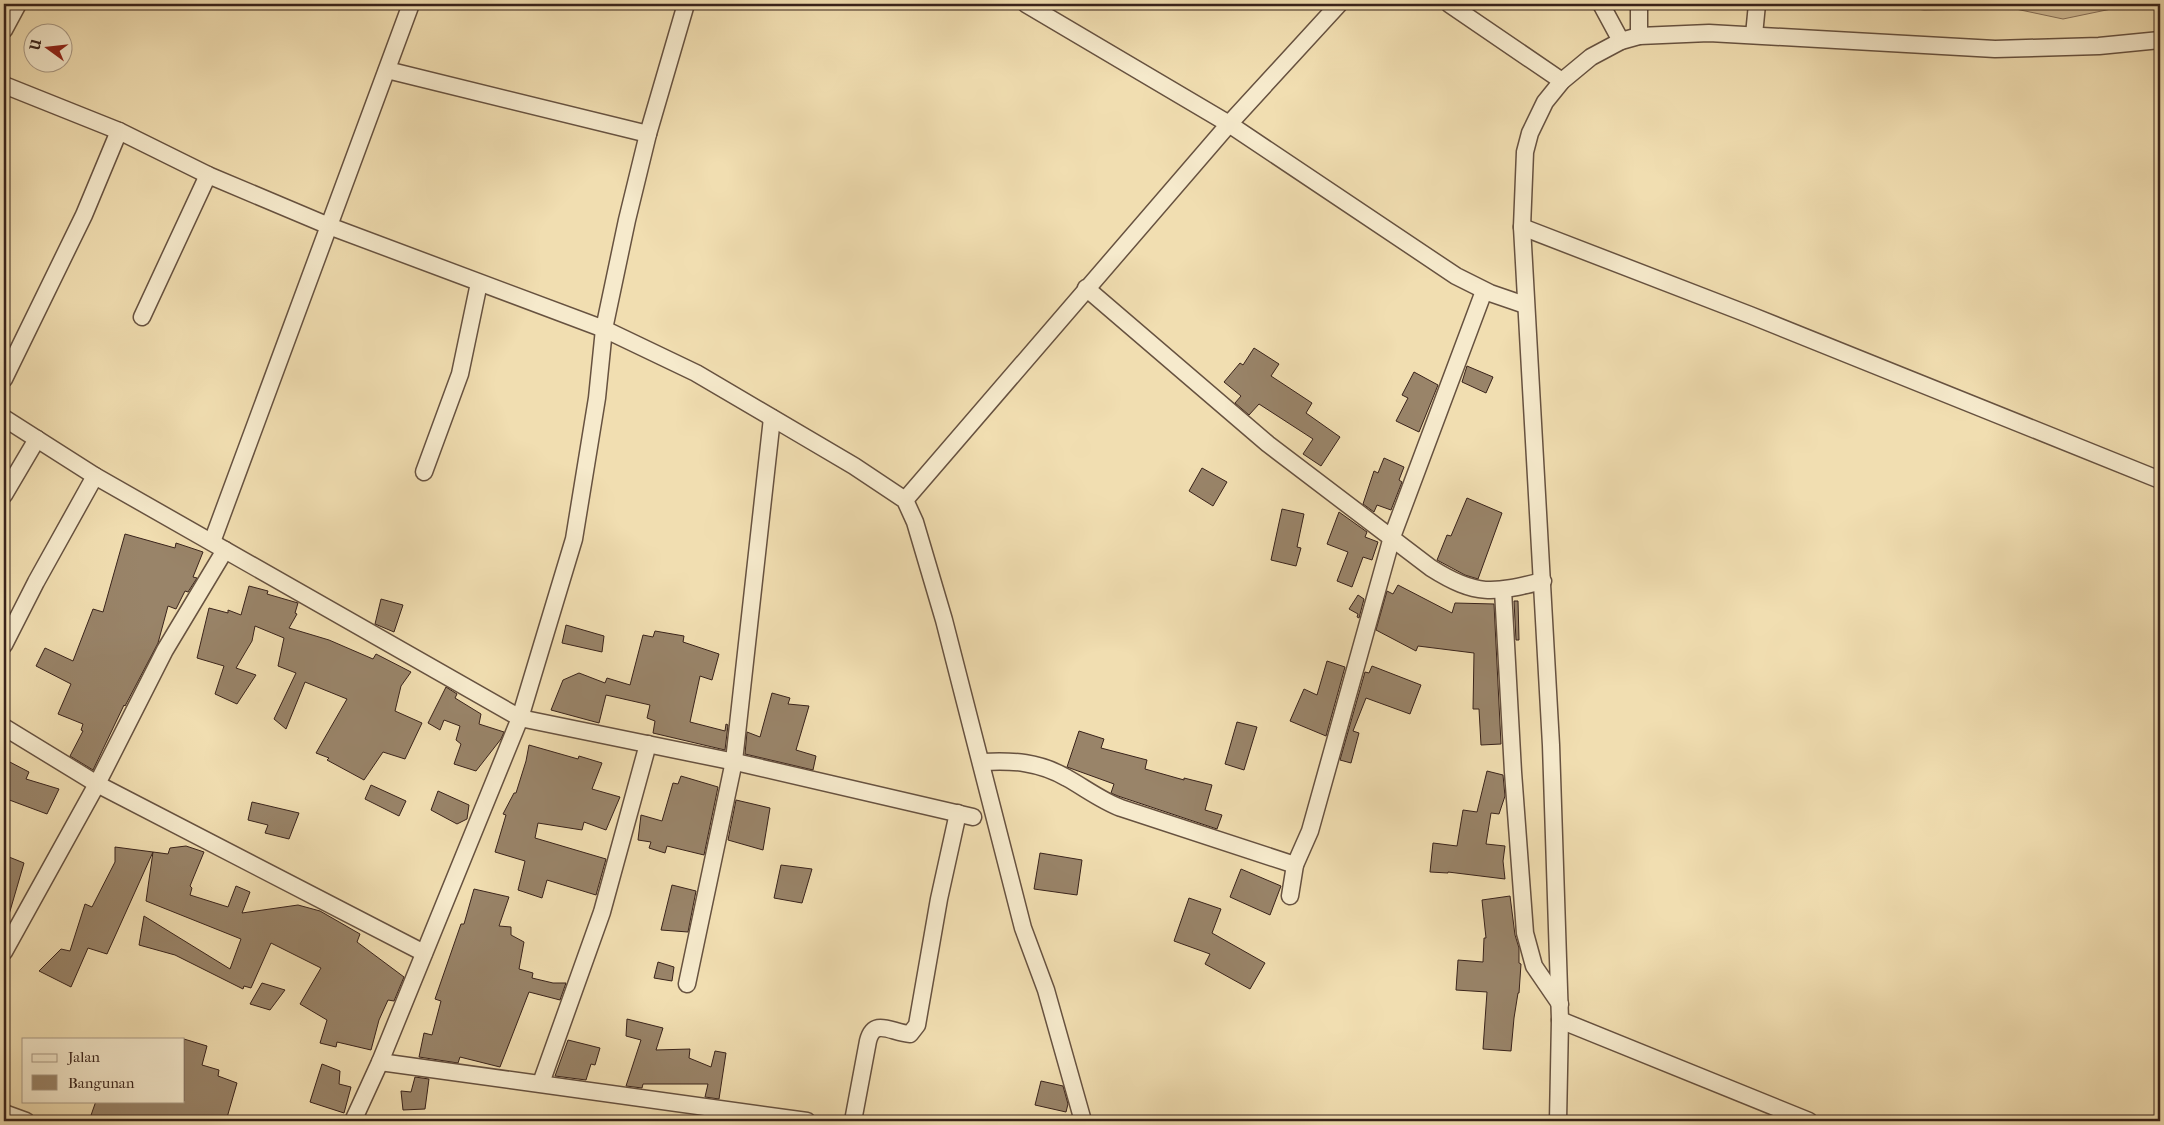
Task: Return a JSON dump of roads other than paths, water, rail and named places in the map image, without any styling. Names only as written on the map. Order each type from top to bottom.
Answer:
[{"type":"street","points":[[4,30],[18,4]]},
{"type":"street","points":[[4,952],[97,784],[219,546],[330,226],[411,4]]},
{"type":"street","points":[[353,1121],[380,1062],[520,718],[574,539],[597,398],[604,329],[627,220],[648,134],[686,4]]},
{"type":"street","points":[[1026,4],[1228,124],[1456,276],[1493,294],[1525,305]]},
{"type":"street","points":[[905,500],[1228,124],[1339,4]]},
{"type":"street","points":[[1449,4],[1562,81]]},
{"type":"street","points":[[1601,4],[1620,41]]},
{"type":"street","points":[[1639,4],[1639,36]]},
{"type":"street","points":[[1754,35],[1757,4]]},
{"type":"street","points":[[1558,1121],[1560,1012],[1551,745],[1522,227],[1524,152],[1530,133],[1545,102],[1562,81],[1591,57],[1620,41],[1639,36],[1709,33],[1995,49],[2099,46],[2160,40]]},
{"type":"street","points":[[387,70],[648,134]]},
{"type":"street","points":[[4,85],[120,131],[208,175],[330,226],[604,329],[696,373],[854,466],[905,500],[915,522],[941,611],[982,762],[1023,928],[1046,990],[1083,1121]]},
{"type":"street","points":[[4,379],[84,215],[120,131]]},
{"type":"street","points":[[142,317],[208,175]]},
{"type":"street","points":[[1522,227],[1750,315],[2160,480]]},
{"type":"street","points":[[424,472],[460,374],[479,283]]},
{"type":"street","points":[[1086,288],[1234,417],[1446,578],[1475,590],[1512,588],[1543,581]]},
{"type":"street","points":[[1290,896],[1295,865],[1310,831],[1392,537],[1493,294]]},
{"type":"street","points":[[4,418],[95,476],[520,718],[734,761],[965,815],[940,899],[917,1025],[910,1034],[882,1028],[876,1028],[871,1031],[853,1121]]},
{"type":"street","points":[[687,984],[734,761],[772,418]]},
{"type":"street","points":[[4,495],[37,439]]},
{"type":"street","points":[[4,645],[36,582],[95,476]]},
{"type":"street","points":[[1512,588],[1513,763],[1525,933],[1537,972],[1560,1012],[1809,1121]]},
{"type":"street","points":[[4,727],[97,784],[424,953]]},
{"type":"street","points":[[541,1083],[602,912],[648,744]]},
{"type":"street","points":[[982,762],[1010,761],[1028,763],[1066,777],[1121,808],[1295,865]]},
{"type":"street","points":[[380,1062],[807,1121]]},
{"type":"street","points":[[4,1113],[26,1121]]}]
